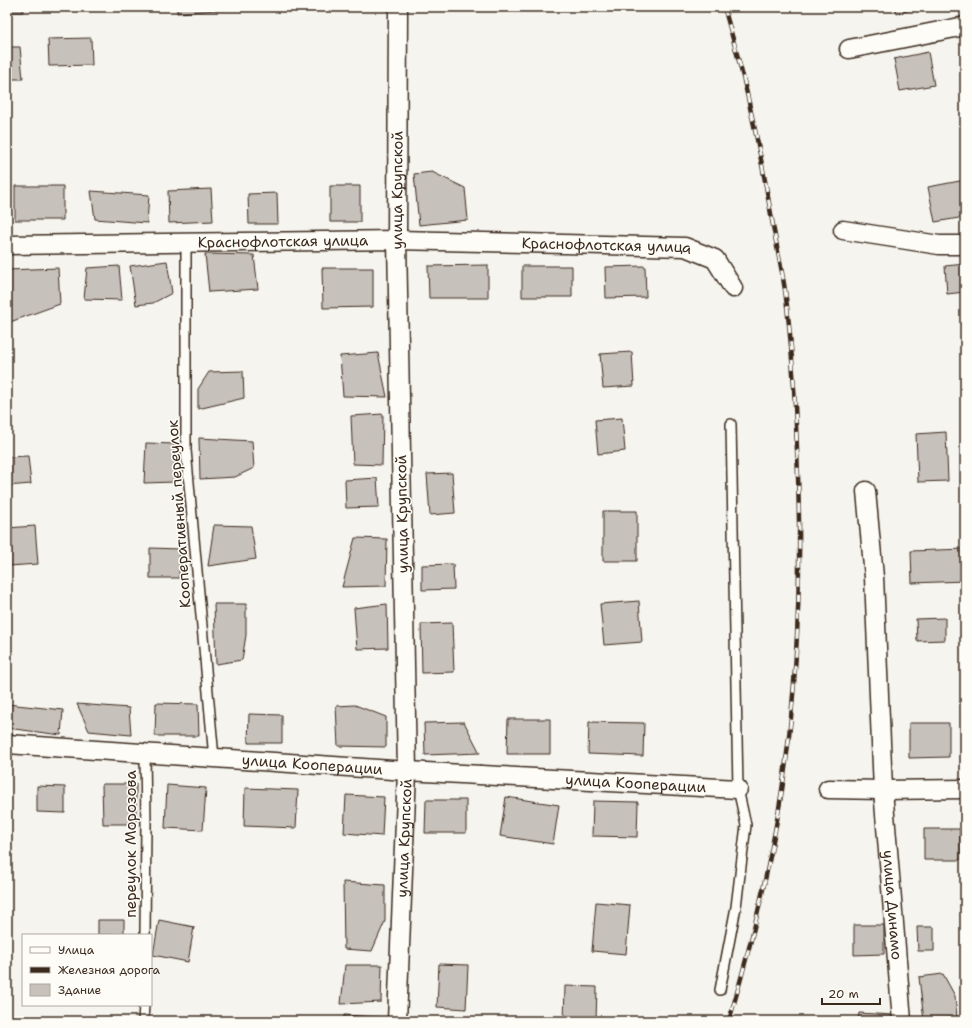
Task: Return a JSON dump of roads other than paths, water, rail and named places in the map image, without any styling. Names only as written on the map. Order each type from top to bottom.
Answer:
[{"type":"street","name":"улица Крупской","points":[[397,1021],[407,771],[397,240],[398,7]]},
{"type":"street","points":[[849,49],[965,26]]},
{"type":"street","points":[[843,230],[939,245],[965,245]]},
{"type":"street","name":"Краснофлотская улица","points":[[7,245],[397,240],[685,247],[715,259],[733,288]]},
{"type":"street","name":"улица Динамо","points":[[866,491],[874,577],[883,790],[902,1021]]},
{"type":"street","name":"улица Кооперации","points":[[7,744],[407,771],[738,789]]},
{"type":"street","points":[[828,789],[883,790],[965,788]]},
{"type":"lane","name":"Кооперативный переулок","points":[[186,243],[186,450],[214,758]]},
{"type":"lane","points":[[720,990],[736,907],[746,825],[738,789],[731,424]]},
{"type":"lane","name":"переулок Морозова","points":[[145,754],[145,934]]},
{"type":"lane","points":[[143,1021],[144,1006]]},
{"type":"railway","points":[[724,7],[754,125],[785,290],[790,330],[794,389],[799,534],[796,663],[788,748],[782,790],[772,848],[759,906],[729,1021]]}]
